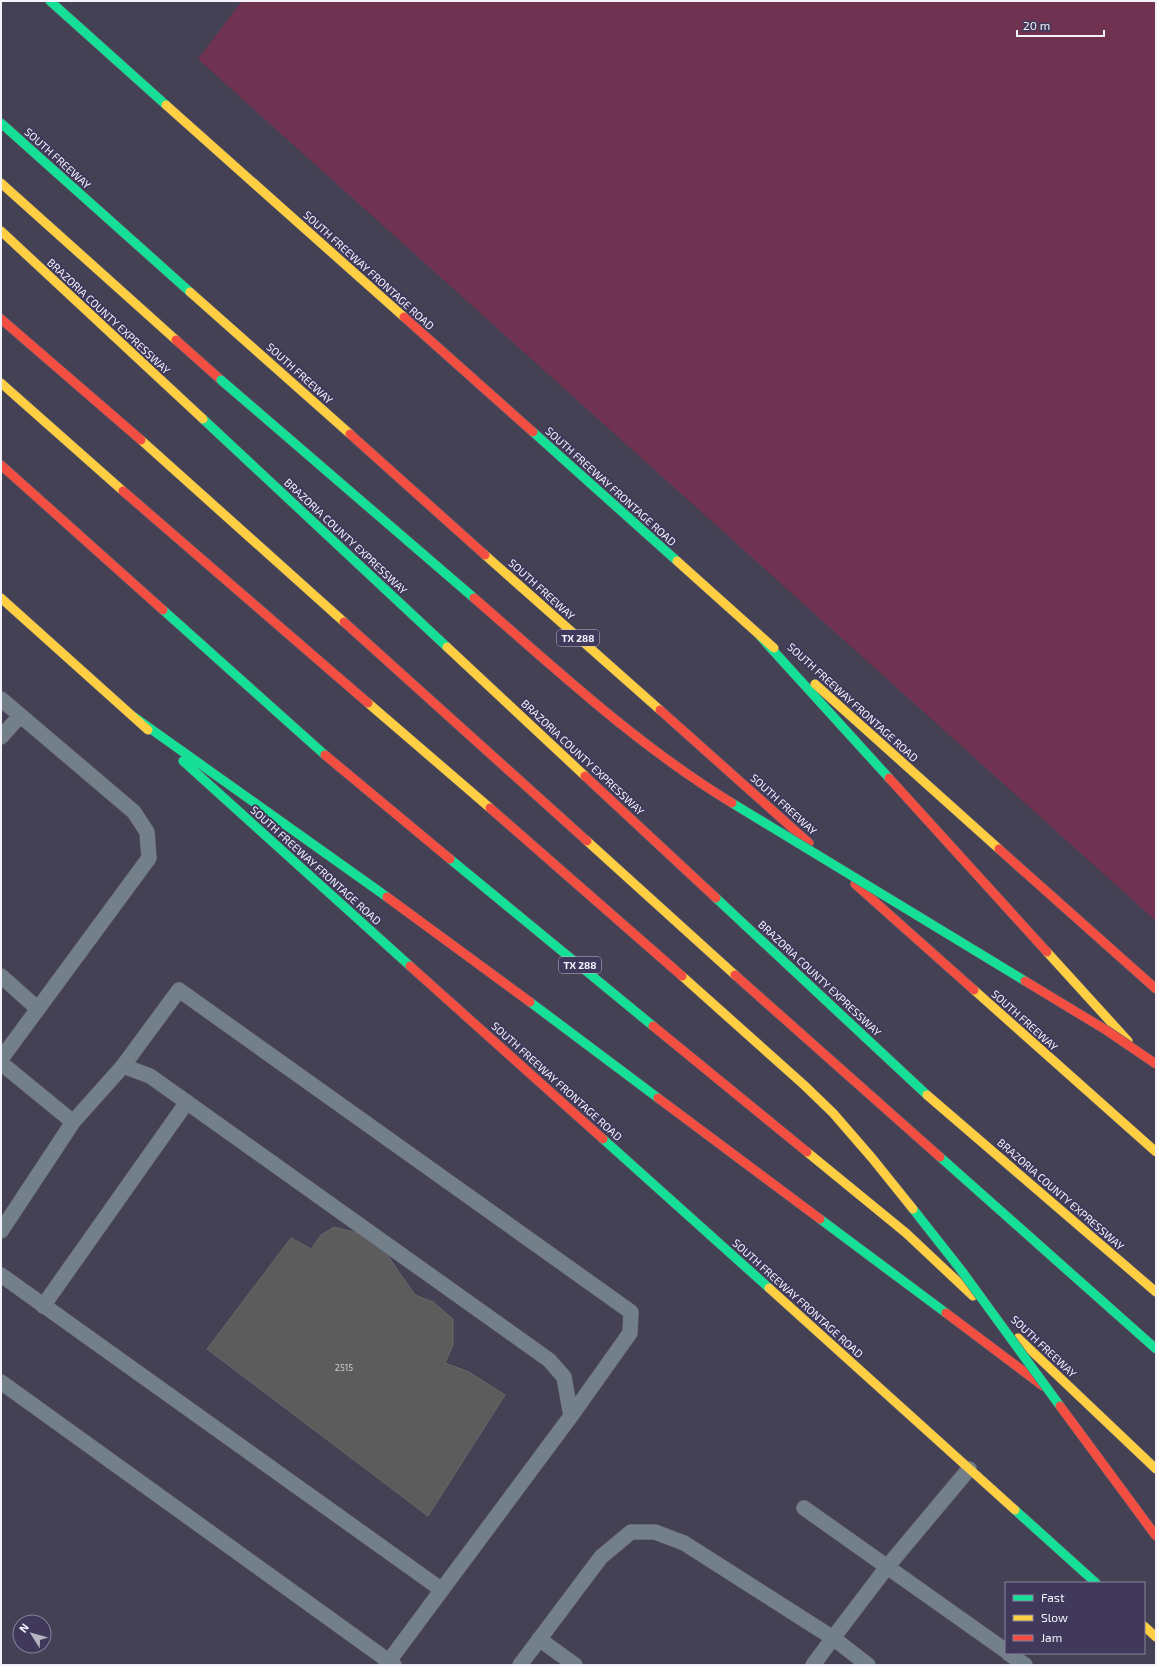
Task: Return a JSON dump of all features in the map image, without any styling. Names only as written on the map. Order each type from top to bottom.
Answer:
[{"type":"main road","name":"SOUTH FREEWAY FRONTAGE ROAD","points":[[50,1],[1156,989]]},
{"type":"main road","name":"SOUTH FREEWAY","points":[[1,123],[1156,1152]]},
{"type":"main road","points":[[1,184],[221,380],[615,720],[698,782],[1106,1030],[1156,1064]]},
{"type":"main road","name":"BRAZORIA COUNTY EXPRESSWAY","points":[[1,231],[924,1092],[1156,1292]]},
{"type":"main road","points":[[1,319],[156,453],[768,1004],[1156,1349]]},
{"type":"main road","points":[[1,383],[123,491],[628,927],[809,1089],[872,1158],[961,1270],[1156,1536]]},
{"type":"main road","name":"SOUTH FREEWAY","points":[[1,465],[339,768],[906,1233],[1156,1469]]},
{"type":"main road","name":"SOUTH FREEWAY FRONTAGE ROAD","points":[[1,598],[1095,1582]]},
{"type":"main road","points":[[760,636],[1156,1071]]},
{"type":"main road","points":[[134,717],[432,929],[1073,1408]]},
{"type":"main road","points":[[1098,1427],[1156,1469]]},
{"type":"main road","points":[[1145,1627],[1156,1637]]},
{"type":"lane","points":[[1,699],[134,812],[147,832],[149,858],[1,1059]]},
{"type":"lane","points":[[1,737],[20,716]]},
{"type":"lane","points":[[1,976],[38,1010]]},
{"type":"lane","points":[[1,1231],[73,1122],[123,1066],[179,990],[631,1312],[630,1334],[442,1590],[390,1664],[1,1382]]},
{"type":"lane","points":[[1,1063],[73,1122]]},
{"type":"lane","points":[[123,1066],[150,1076],[549,1360],[564,1377],[571,1416]]},
{"type":"lane","points":[[43,1306],[187,1102]]},
{"type":"lane","points":[[1,1276],[442,1590]]},
{"type":"lane","points":[[813,1665],[887,1567],[969,1469]]},
{"type":"lane","points":[[804,1508],[1005,1651]]},
{"type":"lane","points":[[520,1665],[601,1557],[631,1532],[655,1532],[684,1543],[833,1638],[868,1665]]},
{"type":"lane","points":[[539,1639],[575,1665]]},
{"type":"lane","points":[[1010,1654],[1025,1665]]},
{"type":"shaded area","points":[[242,1],[1156,1],[1156,921],[198,59]]},
{"type":"building","points":[[334,1227],[377,1240],[415,1295],[433,1302],[453,1319],[453,1345],[445,1363],[469,1372],[505,1395],[428,1516],[207,1349],[291,1238],[311,1249],[321,1235]]},
{"type":"traffic: fast","points":[[50,1],[166,105]]},
{"type":"traffic: fast","points":[[1,123],[190,292]]},
{"type":"traffic: fast","points":[[221,380],[474,598]]},
{"type":"traffic: fast","points":[[203,419],[447,647]]},
{"type":"traffic: fast","points":[[533,432],[677,561]]},
{"type":"traffic: fast","points":[[163,610],[325,755]]},
{"type":"traffic: fast","points":[[760,636],[889,778]]},
{"type":"traffic: fast","points":[[134,717],[387,897]]},
{"type":"traffic: fast","points":[[183,761],[410,966]]},
{"type":"traffic: fast","points":[[732,803],[1025,981]]},
{"type":"traffic: fast","points":[[450,859],[653,1026]]},
{"type":"traffic: fast","points":[[716,898],[927,1095]]},
{"type":"traffic: fast","points":[[530,1002],[658,1098]]},
{"type":"traffic: fast","points":[[603,1139],[769,1288]]},
{"type":"traffic: fast","points":[[940,1157],[1156,1349]]},
{"type":"traffic: fast","points":[[913,1209],[961,1270],[1060,1406]]},
{"type":"traffic: fast","points":[[820,1219],[946,1313]]},
{"type":"traffic: fast","points":[[1015,1510],[1095,1582]]},
{"type":"traffic: slow","points":[[166,105],[404,317]]},
{"type":"traffic: slow","points":[[1,183],[176,340]]},
{"type":"traffic: slow","points":[[1,231],[203,419]]},
{"type":"traffic: slow","points":[[190,292],[350,434]]},
{"type":"traffic: slow","points":[[1,383],[123,491]]},
{"type":"traffic: slow","points":[[141,440],[344,622]]},
{"type":"traffic: slow","points":[[485,555],[660,710]]},
{"type":"traffic: slow","points":[[677,561],[774,648]]},
{"type":"traffic: slow","points":[[1,598],[148,730]]},
{"type":"traffic: slow","points":[[447,647],[585,776]]},
{"type":"traffic: slow","points":[[815,684],[999,849]]},
{"type":"traffic: slow","points":[[368,703],[490,808]]},
{"type":"traffic: slow","points":[[587,841],[735,975]]},
{"type":"traffic: slow","points":[[1047,952],[1128,1041]]},
{"type":"traffic: slow","points":[[682,976],[804,1085],[833,1113],[913,1209]]},
{"type":"traffic: slow","points":[[974,990],[1156,1152]]},
{"type":"traffic: slow","points":[[927,1095],[1156,1292]]},
{"type":"traffic: slow","points":[[807,1152],[906,1233],[973,1296]]},
{"type":"traffic: slow","points":[[769,1288],[1015,1510]]},
{"type":"traffic: slow","points":[[1018,1338],[1156,1469]]},
{"type":"traffic: slow","points":[[1145,1627],[1156,1637]]},
{"type":"traffic: jam","points":[[404,317],[533,432]]},
{"type":"traffic: jam","points":[[1,319],[141,440]]},
{"type":"traffic: jam","points":[[176,340],[221,380]]},
{"type":"traffic: jam","points":[[350,434],[485,555]]},
{"type":"traffic: jam","points":[[1,465],[163,610]]},
{"type":"traffic: jam","points":[[123,491],[368,703]]},
{"type":"traffic: jam","points":[[474,598],[567,679],[631,732],[697,781],[732,803]]},
{"type":"traffic: jam","points":[[344,622],[587,841]]},
{"type":"traffic: jam","points":[[660,710],[809,843]]},
{"type":"traffic: jam","points":[[325,755],[450,859]]},
{"type":"traffic: jam","points":[[585,776],[716,898]]},
{"type":"traffic: jam","points":[[889,778],[1047,952]]},
{"type":"traffic: jam","points":[[490,808],[682,976]]},
{"type":"traffic: jam","points":[[999,849],[1156,989]]},
{"type":"traffic: jam","points":[[855,884],[974,990]]},
{"type":"traffic: jam","points":[[387,897],[530,1002]]},
{"type":"traffic: jam","points":[[410,966],[603,1139]]},
{"type":"traffic: jam","points":[[735,975],[940,1157]]},
{"type":"traffic: jam","points":[[1025,981],[1106,1030],[1156,1064]]},
{"type":"traffic: jam","points":[[653,1026],[807,1152]]},
{"type":"traffic: jam","points":[[658,1098],[820,1219]]},
{"type":"traffic: jam","points":[[946,1313],[1043,1386]]},
{"type":"traffic: jam","points":[[1060,1406],[1156,1536]]}]
